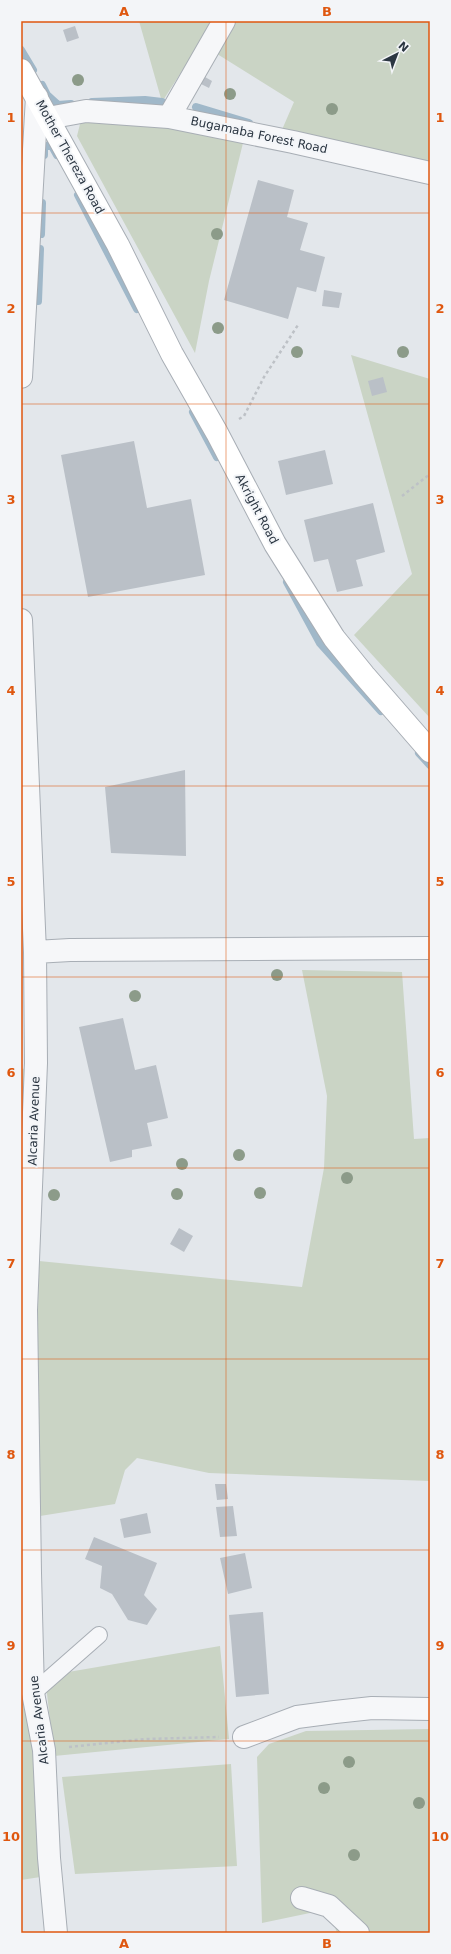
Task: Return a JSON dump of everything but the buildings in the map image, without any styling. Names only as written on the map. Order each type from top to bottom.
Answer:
[{"type":"street","points":[[169,117],[224,21]]},
{"type":"street","name":"Mother Thereza Road","points":[[21,70],[37,96],[118,245]]},
{"type":"street","points":[[21,377],[37,96]]},
{"type":"street","name":"Bugamaba Forest Road","points":[[48,118],[86,111],[169,117],[293,142],[430,174]]},
{"type":"street","name":"Akright Road","points":[[118,245],[172,354],[217,433],[275,544],[334,638],[430,751]]},
{"type":"street","name":"Alcaria Avenue","points":[[21,620],[35,952],[36,1064],[26,1310],[30,1573],[27,1695],[44,1750],[49,1858],[56,1933]]},
{"type":"street","points":[[35,952],[70,950],[430,948]]},
{"type":"street","points":[[244,1737],[297,1717],[372,1708],[430,1710]]},
{"type":"street","points":[[302,1898],[329,1906],[358,1933]]},
{"type":"lane","points":[[27,1695],[99,1635]]},
{"type":"path","points":[[217,433],[244,416],[264,377],[298,325]]},
{"type":"path","points":[[402,496],[430,474]]},
{"type":"path","points":[[44,1750],[145,1739],[244,1737]]},
{"type":"green space","points":[[139,21],[214,21],[162,102]]},
{"type":"green space","points":[[233,21],[430,21],[430,168],[281,132],[294,102],[214,52]]},
{"type":"green space","points":[[90,119],[179,125],[243,143],[209,281],[195,353],[77,136],[80,124]]},
{"type":"green space","points":[[351,355],[430,379],[430,718],[354,635],[412,574]]},
{"type":"green space","points":[[302,970],[402,972],[414,1139],[430,1138],[430,1481],[209,1473],[137,1458],[125,1470],[115,1504],[40,1516],[36,1410],[39,1261],[302,1287],[324,1168],[327,1096]]},
{"type":"green space","points":[[29,1068],[21,1211],[21,1069]]},
{"type":"green space","points":[[220,1646],[229,1739],[54,1756],[45,1676]]},
{"type":"green space","points":[[30,1694],[47,1876],[21,1880],[21,1700]]},
{"type":"green space","points":[[430,1729],[430,1933],[337,1933],[329,1909],[262,1923],[257,1757],[269,1744],[306,1731]]},
{"type":"green space","points":[[231,1764],[237,1866],[75,1874],[62,1777]]},
{"type":"waterway","points":[[21,50],[33,70]]},
{"type":"waterway","points":[[42,85],[47,95],[58,105],[71,104]]},
{"type":"waterway","points":[[92,102],[145,100],[162,102]]},
{"type":"waterway","points":[[196,107],[249,123]]},
{"type":"waterway","points":[[44,155],[44,146],[52,146],[57,155]]},
{"type":"waterway","points":[[78,195],[137,309]]},
{"type":"waterway","points":[[41,234],[42,203]]},
{"type":"waterway","points":[[38,301],[40,249]]},
{"type":"waterway","points":[[193,412],[217,457]]},
{"type":"waterway","points":[[287,582],[320,643],[381,711]]},
{"type":"waterway","points":[[419,753],[430,765]]}]
